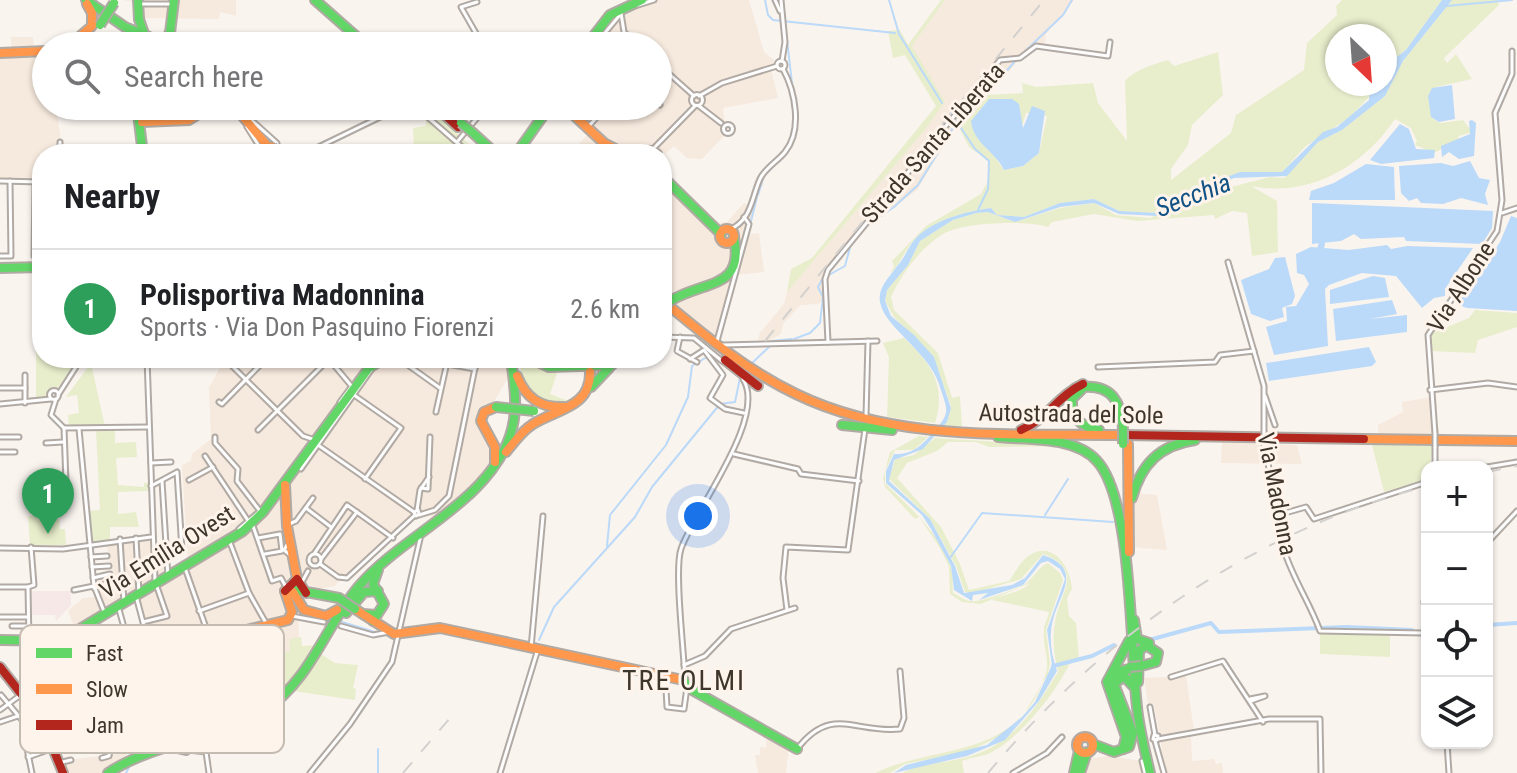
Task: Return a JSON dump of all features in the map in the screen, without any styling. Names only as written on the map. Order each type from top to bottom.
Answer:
[{"type":"main road","points":[[315,0],[351,32]]},
{"type":"main road","points":[[321,0],[358,32]]},
{"type":"main road","points":[[597,32],[610,15],[642,0]]},
{"type":"main road","points":[[89,2],[135,32]]},
{"type":"main road","points":[[89,2],[130,32]]},
{"type":"main road","points":[[85,32],[92,26],[89,2]]},
{"type":"main road","points":[[92,32],[114,2]]},
{"type":"main road","points":[[138,2],[143,32]]},
{"type":"main road","points":[[170,32],[172,2]]},
{"type":"main road","points":[[125,27],[133,27],[139,19]]},
{"type":"main road","points":[[0,54],[32,53]]},
{"type":"main road","points":[[143,144],[142,122],[189,120]]},
{"type":"main road","points":[[246,120],[265,144]]},
{"type":"main road","points":[[247,120],[266,144]]},
{"type":"main road","points":[[453,120],[460,125]]},
{"type":"main road","points":[[455,120],[480,144]]},
{"type":"main road","points":[[523,144],[538,120]]},
{"type":"main road","points":[[576,120],[610,144]]},
{"type":"main road","points":[[578,120],[585,127]]},
{"type":"main road","points":[[471,135],[483,144]]},
{"type":"main road","points":[[672,184],[731,237],[737,261],[730,276],[712,287],[672,298]]},
{"type":"main road","points":[[0,269],[32,269]]},
{"type":"main road","name":"Autostrada del Sole","points":[[672,310],[758,376],[829,409],[895,428]]},
{"type":"main road","name":"Autostrada del Sole","points":[[672,311],[725,359],[807,405],[895,428],[986,434],[1517,443]]},
{"type":"main road","points":[[725,359],[758,386]]},
{"type":"main road","points":[[268,625],[292,616],[296,588],[286,550],[283,493],[313,443],[329,427],[369,368]]},
{"type":"main road","points":[[322,619],[335,613],[394,551],[467,497],[493,466],[511,424],[515,388],[513,368]]},
{"type":"main road","points":[[503,456],[516,415],[514,368]]},
{"type":"main road","points":[[544,368],[602,372]]},
{"type":"main road","points":[[560,368],[602,372]]},
{"type":"main road","points":[[575,368],[587,374],[602,372]]},
{"type":"main road","points":[[284,697],[307,673],[382,565],[468,499],[529,427],[573,405],[602,372]]},
{"type":"main road","points":[[516,374],[533,401],[548,407],[573,405]]},
{"type":"main road","points":[[758,376],[785,385]]},
{"type":"main road","points":[[986,434],[1032,426],[1069,390],[1088,383],[1106,386],[1118,394],[1126,408],[1123,549]]},
{"type":"main road","points":[[1126,429],[1120,406],[1108,391],[1090,386],[1075,394],[1072,414],[1087,428],[1180,435]]},
{"type":"main road","points":[[493,466],[495,447],[484,431],[482,415],[496,407],[562,410]]},
{"type":"main road","points":[[851,410],[895,428]]},
{"type":"main road","points":[[484,431],[501,436],[511,424]]},
{"type":"main road","points":[[842,425],[895,428]]},
{"type":"main road","points":[[986,434],[1063,443],[1096,459],[1115,491],[1150,773]]},
{"type":"main road","name":"Autostrada del Sole","points":[[986,434],[1517,443]]},
{"type":"main road","points":[[1130,567],[1131,499],[1142,470],[1167,446],[1211,439]]},
{"type":"main road","points":[[1126,444],[1137,710]]},
{"type":"main road","points":[[283,493],[300,609],[329,624],[323,641]]},
{"type":"main road","name":"Via Emilia Ovest","points":[[87,625],[156,583],[185,570],[241,533],[283,493]]},
{"type":"main road","points":[[380,620],[384,602],[374,577],[382,565]]},
{"type":"main road","points":[[284,693],[297,682],[362,582]]},
{"type":"main road","points":[[296,588],[339,598],[399,634],[440,628],[685,682],[797,749]]},
{"type":"main road","points":[[339,624],[362,593],[378,591]]},
{"type":"main road","points":[[1114,707],[1111,678],[1117,670],[1156,665],[1160,654],[1154,645],[1137,639],[1131,618]]},
{"type":"main road","points":[[1117,752],[1124,747],[1126,737],[1107,679],[1128,646],[1131,618]]},
{"type":"main road","name":"Via Emilia Ovest","points":[[0,640],[20,643]]},
{"type":"main road","points":[[1138,682],[1139,652],[1144,646],[1152,646],[1157,659],[1154,664],[1141,667]]},
{"type":"main road","points":[[0,667],[19,690]]},
{"type":"main road","points":[[1124,710],[1111,683],[1118,671],[1130,668]]},
{"type":"main road","points":[[1077,773],[1089,749],[1117,752],[1129,747],[1133,737],[1114,686],[1117,679],[1124,676],[1132,682],[1150,773]]},
{"type":"main road","points":[[54,753],[63,773]]},
{"type":"main road","points":[[110,773],[145,753]]},
{"type":"main road","points":[[131,759],[148,753]]},
{"type":"street","points":[[606,32],[628,9],[654,0]]},
{"type":"street","points":[[775,0],[782,18]]},
{"type":"street","points":[[781,0],[782,61],[786,65],[783,69]]},
{"type":"street","points":[[138,2],[172,2]]},
{"type":"street","points":[[475,32],[461,7],[477,2]]},
{"type":"street","points":[[620,15],[624,32]]},
{"type":"street","name":"Strada Santa Liberata","points":[[828,342],[827,271],[1003,58],[1020,58],[1034,46],[1108,56],[1110,42]]},
{"type":"street","name":"Via Albone","points":[[1435,461],[1429,332],[1493,238],[1500,213],[1495,113],[1504,99],[1512,74],[1512,51]]},
{"type":"street","points":[[658,144],[706,91],[777,66],[782,61]]},
{"type":"street","points":[[731,237],[753,205],[762,175],[792,140],[792,94],[783,69],[777,66]]},
{"type":"street","points":[[672,77],[726,126]]},
{"type":"street","points":[[325,144],[374,120]]},
{"type":"street","points":[[431,120],[457,142],[475,120]]},
{"type":"street","points":[[585,127],[592,120]]},
{"type":"street","points":[[0,181],[32,182]]},
{"type":"street","points":[[0,256],[11,256],[10,181]]},
{"type":"street","points":[[1500,213],[1517,208]]},
{"type":"street","points":[[731,237],[749,222],[744,217]]},
{"type":"street","name":"Via Madonna","points":[[1228,262],[1265,396],[1264,444],[1285,551],[1319,629],[1421,633]]},
{"type":"street","points":[[730,276],[716,338],[719,344],[877,341]]},
{"type":"street","points":[[672,337],[694,338],[723,373],[710,396],[719,406],[744,413]]},
{"type":"street","points":[[677,351],[680,337]]},
{"type":"street","points":[[866,416],[868,341]]},
{"type":"street","points":[[672,352],[677,351],[694,360],[703,348]]},
{"type":"street","points":[[666,689],[667,707],[684,709],[680,552],[733,454],[744,413],[746,384],[703,348]]},
{"type":"street","points":[[1098,367],[1214,362],[1219,355],[1254,351]]},
{"type":"street","points":[[0,404],[41,402],[54,396],[75,368]]},
{"type":"street","points":[[143,622],[167,616],[154,566],[147,368]]},
{"type":"street","points":[[234,368],[303,436],[416,513],[435,510],[449,496],[475,369],[469,368]]},
{"type":"street","points":[[219,402],[222,404],[257,368]]},
{"type":"street","points":[[258,430],[318,368]]},
{"type":"street","points":[[336,368],[353,390],[401,428],[365,479]]},
{"type":"street","points":[[412,368],[441,389]]},
{"type":"street","points":[[436,412],[446,368]]},
{"type":"street","points":[[25,375],[25,403]]},
{"type":"street","points":[[1430,390],[1488,383],[1517,387]]},
{"type":"street","points":[[0,388],[25,388]]},
{"type":"street","points":[[340,402],[353,390]]},
{"type":"street","points":[[54,396],[51,415],[64,428],[148,427]]},
{"type":"street","points":[[1265,396],[1275,425]]},
{"type":"street","points":[[64,428],[66,483]]},
{"type":"street","points":[[787,610],[783,578],[785,548],[848,550],[865,428]]},
{"type":"street","points":[[79,429],[94,587],[105,614]]},
{"type":"street","points":[[0,437],[19,437]]},
{"type":"street","points":[[215,437],[215,443],[238,469],[237,481],[260,511],[251,523]]},
{"type":"street","points":[[314,554],[338,577],[347,578],[393,538],[416,513],[421,488],[429,477],[430,437]]},
{"type":"street","points":[[46,443],[63,442]]},
{"type":"street","points":[[0,452],[15,452]]},
{"type":"street","points":[[733,454],[793,467],[801,474],[859,481]]},
{"type":"street","points":[[205,456],[251,523],[272,581],[281,578],[296,588],[357,512]]},
{"type":"street","points":[[149,463],[171,462]]},
{"type":"street","points":[[1493,466],[1517,462]]},
{"type":"street","points":[[189,480],[213,467]]},
{"type":"street","points":[[150,486],[177,472],[182,550],[154,566]]},
{"type":"street","points":[[162,480],[168,577]]},
{"type":"street","points":[[1277,515],[1306,507],[1314,519],[1421,484]]},
{"type":"street","points":[[288,523],[296,521],[313,498]]},
{"type":"street","points":[[309,568],[309,557],[347,505],[393,538]]},
{"type":"street","points":[[306,508],[331,527]]},
{"type":"street","points":[[1493,537],[1517,511]]},
{"type":"street","points":[[500,773],[535,648],[543,516]]},
{"type":"street","points":[[258,538],[280,534],[286,550],[263,554]]},
{"type":"street","points":[[136,537],[137,595],[144,625]]},
{"type":"street","points":[[90,547],[120,538],[152,537]]},
{"type":"street","points":[[120,538],[124,625]]},
{"type":"street","points":[[310,773],[390,665],[420,539]]},
{"type":"street","points":[[229,540],[249,593],[268,625]]},
{"type":"street","points":[[0,587],[34,585],[31,547]]},
{"type":"street","points":[[0,548],[97,547]]},
{"type":"street","points":[[91,557],[107,556]]},
{"type":"street","points":[[92,567],[109,566]]},
{"type":"street","points":[[185,570],[205,625]]},
{"type":"street","points":[[93,578],[110,574]]},
{"type":"street","points":[[74,590],[110,582]]},
{"type":"street","points":[[28,587],[29,625]]},
{"type":"street","points":[[199,611],[249,593]]},
{"type":"street","points":[[684,665],[705,656],[731,629],[795,608]]},
{"type":"street","points":[[292,616],[322,619]]},
{"type":"street","points":[[0,617],[29,617]]},
{"type":"street","points":[[339,624],[373,635],[380,620]]},
{"type":"street","points":[[12,626],[20,626]]},
{"type":"street","points":[[1171,677],[1223,661],[1263,722]]},
{"type":"street","points":[[797,749],[806,736],[828,723],[901,728],[904,718],[900,671]]},
{"type":"street","points":[[0,710],[19,690]]},
{"type":"street","points":[[0,722],[18,716],[1,695]]},
{"type":"street","points":[[1150,707],[1164,773]]},
{"type":"street","points":[[1156,738],[1263,722],[1320,719],[1321,773]]},
{"type":"street","points":[[1013,773],[1047,753],[1062,737]]},
{"type":"street","points":[[1447,749],[1449,773]]},
{"type":"street","points":[[27,753],[32,773]]},
{"type":"street","points":[[28,757],[35,753]]},
{"type":"street","points":[[206,753],[209,773]]},
{"type":"street","points":[[102,758],[116,754]]},
{"type":"street","points":[[58,763],[71,760]]},
{"type":"street","points":[[1142,761],[1150,773]]},
{"type":"shaded area","points":[[124,0],[236,0],[236,16],[220,12],[219,19],[138,18],[137,3]]},
{"type":"shaded area","points":[[630,0],[749,0],[764,52],[774,60],[771,69],[778,98],[723,108],[726,134],[702,159],[687,158],[674,146],[672,148],[672,144],[579,144],[592,130],[582,120],[672,120],[672,32],[592,32],[601,19]]},
{"type":"shaded area","points":[[945,0],[1074,0],[1046,34],[1044,47],[1030,46],[972,116],[957,124],[917,190],[858,232],[830,271],[827,297],[818,304],[800,305],[783,324],[781,334],[764,343],[758,339],[760,333],[784,304],[787,292],[924,131],[944,102],[912,46]]},
{"type":"shaded area","points":[[11,37],[32,37],[32,120],[58,120],[62,144],[32,144],[32,180],[0,179],[0,56],[12,55]]},
{"type":"shaded area","points":[[672,182],[719,223],[727,222],[744,203],[754,207],[747,235],[759,233],[764,272],[736,275],[733,267],[718,281],[672,293]]},
{"type":"shaded area","points":[[728,278],[734,282],[717,341],[673,303],[712,289]]},
{"type":"shaded area","points":[[220,368],[367,368],[260,513],[241,531],[188,563],[182,465],[191,461],[192,454],[211,439],[209,388]]},
{"type":"shaded area","points":[[371,368],[510,368],[511,372],[494,402],[478,415],[478,425],[492,443],[493,461],[477,483],[437,516],[418,517],[335,586],[317,589],[299,578],[291,579],[286,586],[298,618],[299,638],[289,639],[290,652],[284,652],[284,625],[145,625],[137,597],[234,539],[277,497]]},
{"type":"shaded area","points":[[1433,397],[1440,436],[1379,435],[1378,425],[1403,412],[1402,402]]},
{"type":"shaded area","points":[[1222,442],[1297,445],[1302,464],[1221,463]]},
{"type":"shaded area","points":[[1134,493],[1157,495],[1167,550],[1132,547]]},
{"type":"shaded area","points":[[151,539],[152,568],[166,561],[167,576],[80,625],[74,625],[68,611],[83,598],[99,597],[94,582],[112,577],[107,546],[122,540]]},
{"type":"shaded area","points":[[31,591],[71,591],[71,605],[56,621],[55,615],[32,615]]},
{"type":"shaded area","points":[[1186,676],[1194,730],[1191,736],[1192,761],[1214,759],[1216,764],[1222,763],[1223,773],[1166,773],[1154,704],[1148,705],[1144,678]]},
{"type":"shaded area","points":[[767,734],[789,746],[786,773],[758,773],[755,755],[760,755],[760,747],[766,748]]},
{"type":"shaded area","points":[[126,753],[126,759],[106,773],[63,773],[58,761]]},
{"type":"shaded area","points":[[1108,756],[1142,761],[1145,773],[1082,773],[1088,759]]},
{"type":"green space","points":[[941,0],[945,0],[912,46],[945,102],[787,292],[791,269],[812,258],[936,106],[905,55],[893,58],[888,31],[900,30],[908,45]]},
{"type":"green space","points":[[1342,0],[1442,0],[1406,50],[1397,57],[1397,24],[1327,24],[1337,15],[1336,6]]},
{"type":"green space","points":[[1452,0],[1498,0],[1499,5],[1444,58],[1447,63],[1456,54],[1472,79],[1436,87],[1429,94],[1432,118],[1440,123],[1463,120],[1472,132],[1459,136],[1458,140],[1434,153],[1415,145],[1417,141],[1411,128],[1395,119],[1367,151],[1332,175],[1293,187],[1272,189],[1251,186],[1277,201],[1278,252],[1252,256],[1247,213],[1232,211],[1215,219],[1214,215],[1137,221],[1094,214],[1052,222],[1048,227],[994,223],[952,230],[927,246],[912,262],[891,297],[894,310],[938,353],[952,398],[960,396],[962,426],[941,428],[947,422],[951,406],[933,357],[894,317],[885,301],[887,290],[908,265],[920,241],[953,220],[976,213],[988,212],[1015,222],[1060,208],[1094,203],[1116,215],[1150,218],[1204,194],[1270,177],[1284,178],[1318,142],[1342,130],[1385,96],[1397,96],[1397,73]]},
{"type":"green space","points":[[1325,26],[1325,96],[1370,96],[1349,118],[1306,146],[1282,172],[1240,172],[1193,195],[1181,196],[1157,213],[1119,211],[1094,199],[1060,203],[1024,217],[997,215],[991,208],[968,213],[924,231],[890,274],[894,266],[892,261],[926,226],[981,194],[988,181],[989,161],[969,147],[957,124],[972,116],[987,95],[1023,93],[1022,83],[1036,87],[1093,83],[1098,103],[1127,141],[1125,81],[1129,77],[1168,60],[1174,66],[1218,52],[1223,95],[1192,125],[1188,145],[1171,169],[1171,180],[1231,133],[1236,115],[1304,70],[1307,43]],"holes":[[[1011,99],[1020,109],[1022,127],[1026,113],[1047,116],[1039,153],[1023,166],[1004,170],[971,123],[987,101]]]},
{"type":"green space","points":[[426,120],[442,120],[469,144],[414,144],[413,128],[426,126]]},
{"type":"green space","points":[[1475,310],[1517,313],[1517,327],[1478,340],[1475,353],[1430,351],[1430,334],[1469,318]]},
{"type":"green space","points":[[904,338],[929,366],[938,386],[935,423],[887,417],[889,357],[883,343]]},
{"type":"green space","points":[[36,368],[73,368],[52,393],[36,401]]},
{"type":"green space","points":[[87,368],[92,368],[105,427],[69,428],[68,415],[79,413],[77,395],[66,397]]},
{"type":"green space","points":[[521,368],[559,368],[550,394],[571,402],[559,405],[541,401],[524,378]]},
{"type":"green space","points":[[115,429],[115,443],[136,442],[137,457],[116,458],[118,485],[144,487],[144,483],[149,482],[149,491],[118,492],[118,514],[136,512],[139,527],[110,527],[110,540],[91,544],[88,511],[100,510],[96,430]]},
{"type":"green space","points":[[919,436],[928,437],[914,450],[895,450],[885,471],[885,483],[919,517],[915,519],[885,487],[883,478],[890,452]]},
{"type":"green space","points":[[935,438],[1067,446],[989,447],[976,442],[948,442],[937,451],[907,463],[897,478],[941,527],[969,590],[1009,581],[1024,560],[1039,551],[1047,551],[1060,559],[1065,565],[1071,581],[1072,589],[1067,598],[1069,616],[1076,623],[1079,658],[1071,660],[1049,698],[1015,736],[992,752],[962,761],[964,773],[902,773],[980,753],[1020,726],[1058,672],[1055,622],[1067,584],[1064,567],[1043,554],[1021,579],[973,593],[965,592],[956,566],[930,519],[889,479],[895,459],[914,455]]},
{"type":"green space","points":[[1372,445],[1434,445],[1431,461],[1421,461],[1421,482],[1384,492]]},
{"type":"green space","points":[[52,514],[52,519],[59,519],[60,529],[65,529],[66,545],[30,545],[28,516]]},
{"type":"green space","points":[[919,517],[946,555],[952,571],[953,593],[966,600],[981,600],[1021,586],[1048,563],[1060,573],[1063,580],[1046,630],[1050,664],[1038,690],[1047,668],[1044,635],[1049,612],[992,600],[1030,583],[981,604],[962,602],[950,594],[949,567]]},
{"type":"green space","points":[[1320,628],[1390,628],[1390,657],[1320,654]]},
{"type":"green space","points":[[301,637],[302,646],[319,645],[296,681],[284,690],[284,652],[290,652],[289,639]]},
{"type":"green space","points":[[321,654],[335,663],[358,665],[353,688],[356,689],[355,700],[293,691]]},
{"type":"green space","points":[[1014,723],[1000,736],[970,751],[905,764],[890,773],[875,773],[900,764],[974,745]]},
{"type":"water","points":[[1442,0],[1452,0],[1397,73],[1397,57],[1406,50]]},
{"type":"water","points":[[1452,85],[1455,119],[1439,122],[1431,117],[1428,96],[1432,88]]},
{"type":"water","name":"Secchia","points":[[1369,96],[1385,96],[1342,130],[1318,142],[1287,176],[1234,178],[1158,216],[1119,214],[1094,203],[1060,207],[1015,222],[988,212],[976,213],[953,220],[920,241],[908,265],[887,290],[885,301],[891,316],[934,357],[951,408],[947,422],[923,449],[894,460],[889,481],[930,519],[955,566],[964,593],[1012,585],[1025,578],[1043,555],[1062,566],[1066,581],[1051,630],[1057,671],[1039,701],[1005,740],[967,756],[894,773],[906,765],[987,745],[1022,717],[1035,702],[1052,665],[1047,630],[1065,579],[1060,569],[1048,561],[1041,563],[1023,585],[979,600],[988,593],[973,595],[972,601],[954,590],[951,566],[922,515],[886,483],[886,471],[894,454],[910,452],[922,444],[946,412],[933,372],[883,311],[880,297],[888,277],[919,235],[953,217],[991,208],[997,215],[1024,217],[1060,203],[1094,199],[1119,211],[1157,213],[1181,196],[1193,195],[1205,185],[1240,172],[1282,172],[1323,132],[1337,127],[1369,100]]},
{"type":"water","points":[[989,99],[1012,99],[1019,104],[1023,128],[1032,106],[1045,111],[1039,153],[1023,166],[1004,170],[976,135],[971,121]]},
{"type":"water","points":[[1469,121],[1476,123],[1474,156],[1459,159],[1449,152],[1442,157],[1441,146],[1470,134]]},
{"type":"water","points":[[1400,124],[1409,129],[1416,149],[1435,150],[1434,158],[1381,164],[1370,160]]},
{"type":"water","points":[[1470,161],[1479,178],[1490,180],[1485,194],[1488,205],[1461,198],[1443,204],[1421,203],[1417,198],[1409,201],[1401,193],[1399,166],[1441,163],[1453,166]]},
{"type":"water","points":[[1366,164],[1394,167],[1395,200],[1309,200],[1311,191],[1334,183]]},
{"type":"water","points":[[1312,203],[1493,211],[1492,228],[1482,244],[1406,241],[1404,237],[1361,239],[1354,234],[1341,241],[1312,244]]},
{"type":"water","points":[[1511,216],[1517,218],[1517,311],[1467,308],[1456,304],[1456,298],[1467,292],[1500,242]]},
{"type":"water","points":[[1387,245],[1391,249],[1407,246],[1473,248],[1445,289],[1445,296],[1434,298],[1422,308],[1396,276],[1362,273],[1329,285],[1325,289],[1328,346],[1274,355],[1266,327],[1287,321],[1286,307],[1296,306],[1309,284],[1304,275],[1297,273],[1296,254],[1311,247],[1349,250]]},
{"type":"water","points":[[1285,257],[1295,296],[1292,304],[1282,308],[1284,317],[1270,321],[1251,314],[1241,280],[1269,269],[1275,258]]},
{"type":"water","points":[[1373,276],[1385,278],[1389,297],[1330,304],[1330,290]]},
{"type":"water","points":[[1392,300],[1397,314],[1369,319],[1407,315],[1407,332],[1336,341],[1333,309]]},
{"type":"water","points":[[1369,347],[1376,362],[1372,366],[1269,381],[1266,363]]},
{"type":"waterway","points":[[765,0],[768,15],[773,20],[895,33]]},
{"type":"waterway","points":[[889,0],[899,34],[942,103]]},
{"type":"waterway","points":[[1019,57],[1063,15],[1072,0]]},
{"type":"waterway","points":[[1446,6],[1512,0]]},
{"type":"waterway","points":[[785,22],[793,92]]},
{"type":"waterway","points":[[966,118],[1016,60]]},
{"type":"waterway","points":[[951,113],[975,149],[989,161],[988,189],[978,210]]},
{"type":"waterway","points":[[790,149],[796,128]]},
{"type":"waterway","points":[[865,227],[918,185],[953,128]]},
{"type":"waterway","points":[[758,195],[764,176],[788,151]]},
{"type":"waterway","points":[[745,245],[757,197]]},
{"type":"waterway","points":[[1321,243],[1322,249],[1319,249],[1321,243]]},
{"type":"waterway","points":[[827,276],[845,266],[851,244]]},
{"type":"waterway","points":[[729,301],[745,248]]},
{"type":"waterway","points":[[794,339],[810,333],[820,323],[823,297],[818,287],[824,276]]},
{"type":"waterway","points":[[772,341],[792,339]]},
{"type":"waterway","points":[[751,364],[770,346]]},
{"type":"waterway","points":[[607,546],[610,515],[666,445],[688,397],[692,366],[707,357]]},
{"type":"waterway","points":[[539,640],[554,607],[635,517],[652,487],[720,404],[735,402],[740,378]]},
{"type":"waterway","points":[[1045,515],[1068,479]]},
{"type":"waterway","points":[[950,558],[982,513],[1113,522]]},
{"type":"waterway","points":[[342,622],[378,633]]},
{"type":"waterway","points":[[1149,640],[1211,623],[1219,632],[1347,627],[1412,630]]},
{"type":"waterway","points":[[1493,625],[1517,623]]},
{"type":"waterway","points":[[439,626],[456,629]]},
{"type":"waterway","points":[[1053,666],[1092,656],[1114,645]]},
{"type":"waterway","points":[[378,749],[378,773]]},
{"type":"waterway","points":[[131,757],[132,753]]},
{"type":"waterway","points":[[126,773],[131,763]]},
{"type":"railway","points":[[765,341],[1044,0]]},
{"type":"railway","points":[[1493,471],[1517,466]]},
{"type":"railway","points":[[988,773],[1032,723],[1080,677],[1131,634],[1185,595],[1242,560],[1301,531],[1363,506],[1421,488]]},
{"type":"railway","points":[[403,773],[456,711]]},
{"type":"traffic: fast","points":[[86,0],[137,32]]},
{"type":"traffic: fast","points":[[138,0],[139,19]]},
{"type":"traffic: fast","points":[[170,32],[174,0]]},
{"type":"traffic: fast","points":[[315,0],[351,32]]},
{"type":"traffic: fast","points":[[597,32],[610,15],[642,0]]},
{"type":"traffic: fast","points":[[100,25],[114,3]]},
{"type":"traffic: fast","points":[[139,19],[143,32]]},
{"type":"traffic: fast","points":[[139,120],[142,144]]},
{"type":"traffic: fast","points":[[523,144],[540,120]]},
{"type":"traffic: fast","points":[[461,123],[473,133]]},
{"type":"traffic: fast","points":[[473,133],[485,144]]},
{"type":"traffic: fast","points":[[672,186],[721,234]]},
{"type":"traffic: fast","points":[[672,300],[728,275],[736,254],[734,237]]},
{"type":"traffic: fast","points":[[0,268],[32,267]]},
{"type":"traffic: fast","points":[[87,625],[243,531],[263,512],[369,368]]},
{"type":"traffic: fast","points":[[284,695],[306,668],[360,585],[378,567],[464,499],[499,460],[510,436],[514,416],[512,368]]},
{"type":"traffic: fast","points":[[591,387],[609,368]]},
{"type":"traffic: fast","points":[[1099,430],[1082,424],[1073,411],[1072,399],[1084,387],[1102,389],[1114,398],[1123,429]]},
{"type":"traffic: fast","points":[[496,407],[534,411]]},
{"type":"traffic: fast","points":[[842,425],[892,430]]},
{"type":"traffic: fast","points":[[1123,429],[1123,444]]},
{"type":"traffic: fast","points":[[998,437],[1051,441],[1077,447],[1097,461],[1109,480],[1124,541],[1138,715],[1150,773]]},
{"type":"traffic: fast","points":[[1132,498],[1141,475],[1154,458],[1172,446],[1195,440]]},
{"type":"traffic: fast","points":[[373,621],[384,604],[373,584],[378,570]]},
{"type":"traffic: fast","points":[[290,589],[339,598]]},
{"type":"traffic: fast","points":[[346,613],[364,592],[378,591]]},
{"type":"traffic: fast","points":[[339,598],[355,609]]},
{"type":"traffic: fast","points":[[363,614],[376,615]]},
{"type":"traffic: fast","points":[[1134,620],[1137,639],[1149,643]]},
{"type":"traffic: fast","points":[[0,640],[20,640]]},
{"type":"traffic: fast","points":[[1123,749],[1126,737],[1107,682],[1129,641]]},
{"type":"traffic: fast","points":[[1138,682],[1139,651],[1146,645],[1158,653],[1156,662],[1141,666]]},
{"type":"traffic: fast","points":[[1130,667],[1141,666]]},
{"type":"traffic: fast","points":[[1112,680],[1118,671],[1131,669]]},
{"type":"traffic: fast","points":[[1093,744],[1114,752],[1129,747],[1133,733],[1114,684],[1124,676],[1133,686]]},
{"type":"traffic: fast","points":[[685,682],[687,687],[797,749]]},
{"type":"traffic: fast","points":[[1074,773],[1079,751]]},
{"type":"traffic: fast","points":[[1080,773],[1087,752]]},
{"type":"traffic: fast","points":[[108,773],[149,753]]},
{"type":"traffic: slow","points":[[85,32],[92,26],[92,13],[87,4]]},
{"type":"traffic: slow","points":[[0,53],[32,52]]},
{"type":"traffic: slow","points":[[142,122],[189,120]]},
{"type":"traffic: slow","points":[[246,120],[266,144]]},
{"type":"traffic: slow","points":[[579,120],[606,144]]},
{"type":"traffic: slow","points":[[727,229],[734,236],[727,243],[720,236],[727,229]]},
{"type":"traffic: slow","points":[[672,308],[760,374],[796,394],[835,410],[875,421],[957,432],[1124,435]]},
{"type":"traffic: slow","points":[[506,452],[529,427],[579,400],[589,384],[590,372]]},
{"type":"traffic: slow","points":[[517,376],[535,400],[548,406],[564,407]]},
{"type":"traffic: slow","points":[[495,462],[495,447],[481,421],[484,412],[496,407]]},
{"type":"traffic: slow","points":[[1364,439],[1517,441]]},
{"type":"traffic: slow","points":[[1128,444],[1129,552]]},
{"type":"traffic: slow","points":[[285,485],[287,526],[297,579]]},
{"type":"traffic: slow","points":[[267,625],[288,620],[292,612],[285,591]]},
{"type":"traffic: slow","points":[[293,592],[304,610],[326,616],[337,610]]},
{"type":"traffic: slow","points":[[355,609],[394,634],[440,628],[683,680]]},
{"type":"traffic: slow","points":[[1085,737],[1093,745],[1085,753],[1077,745],[1085,737]]},
{"type":"traffic: jam","points":[[450,120],[458,127]]},
{"type":"traffic: jam","points":[[725,360],[758,386]]},
{"type":"traffic: jam","points":[[1021,430],[1083,384]]},
{"type":"traffic: jam","points":[[1124,435],[1364,439]]},
{"type":"traffic: jam","points":[[285,591],[297,579],[306,593]]},
{"type":"traffic: jam","points":[[0,667],[20,692]]},
{"type":"traffic: jam","points":[[55,753],[63,773]]},
{"type":"place","name":"Polisportiva Madonnina","points":[[48,534]]},
{"type":"district","name":"TRE OLMI","points":[[684,680]]}]
